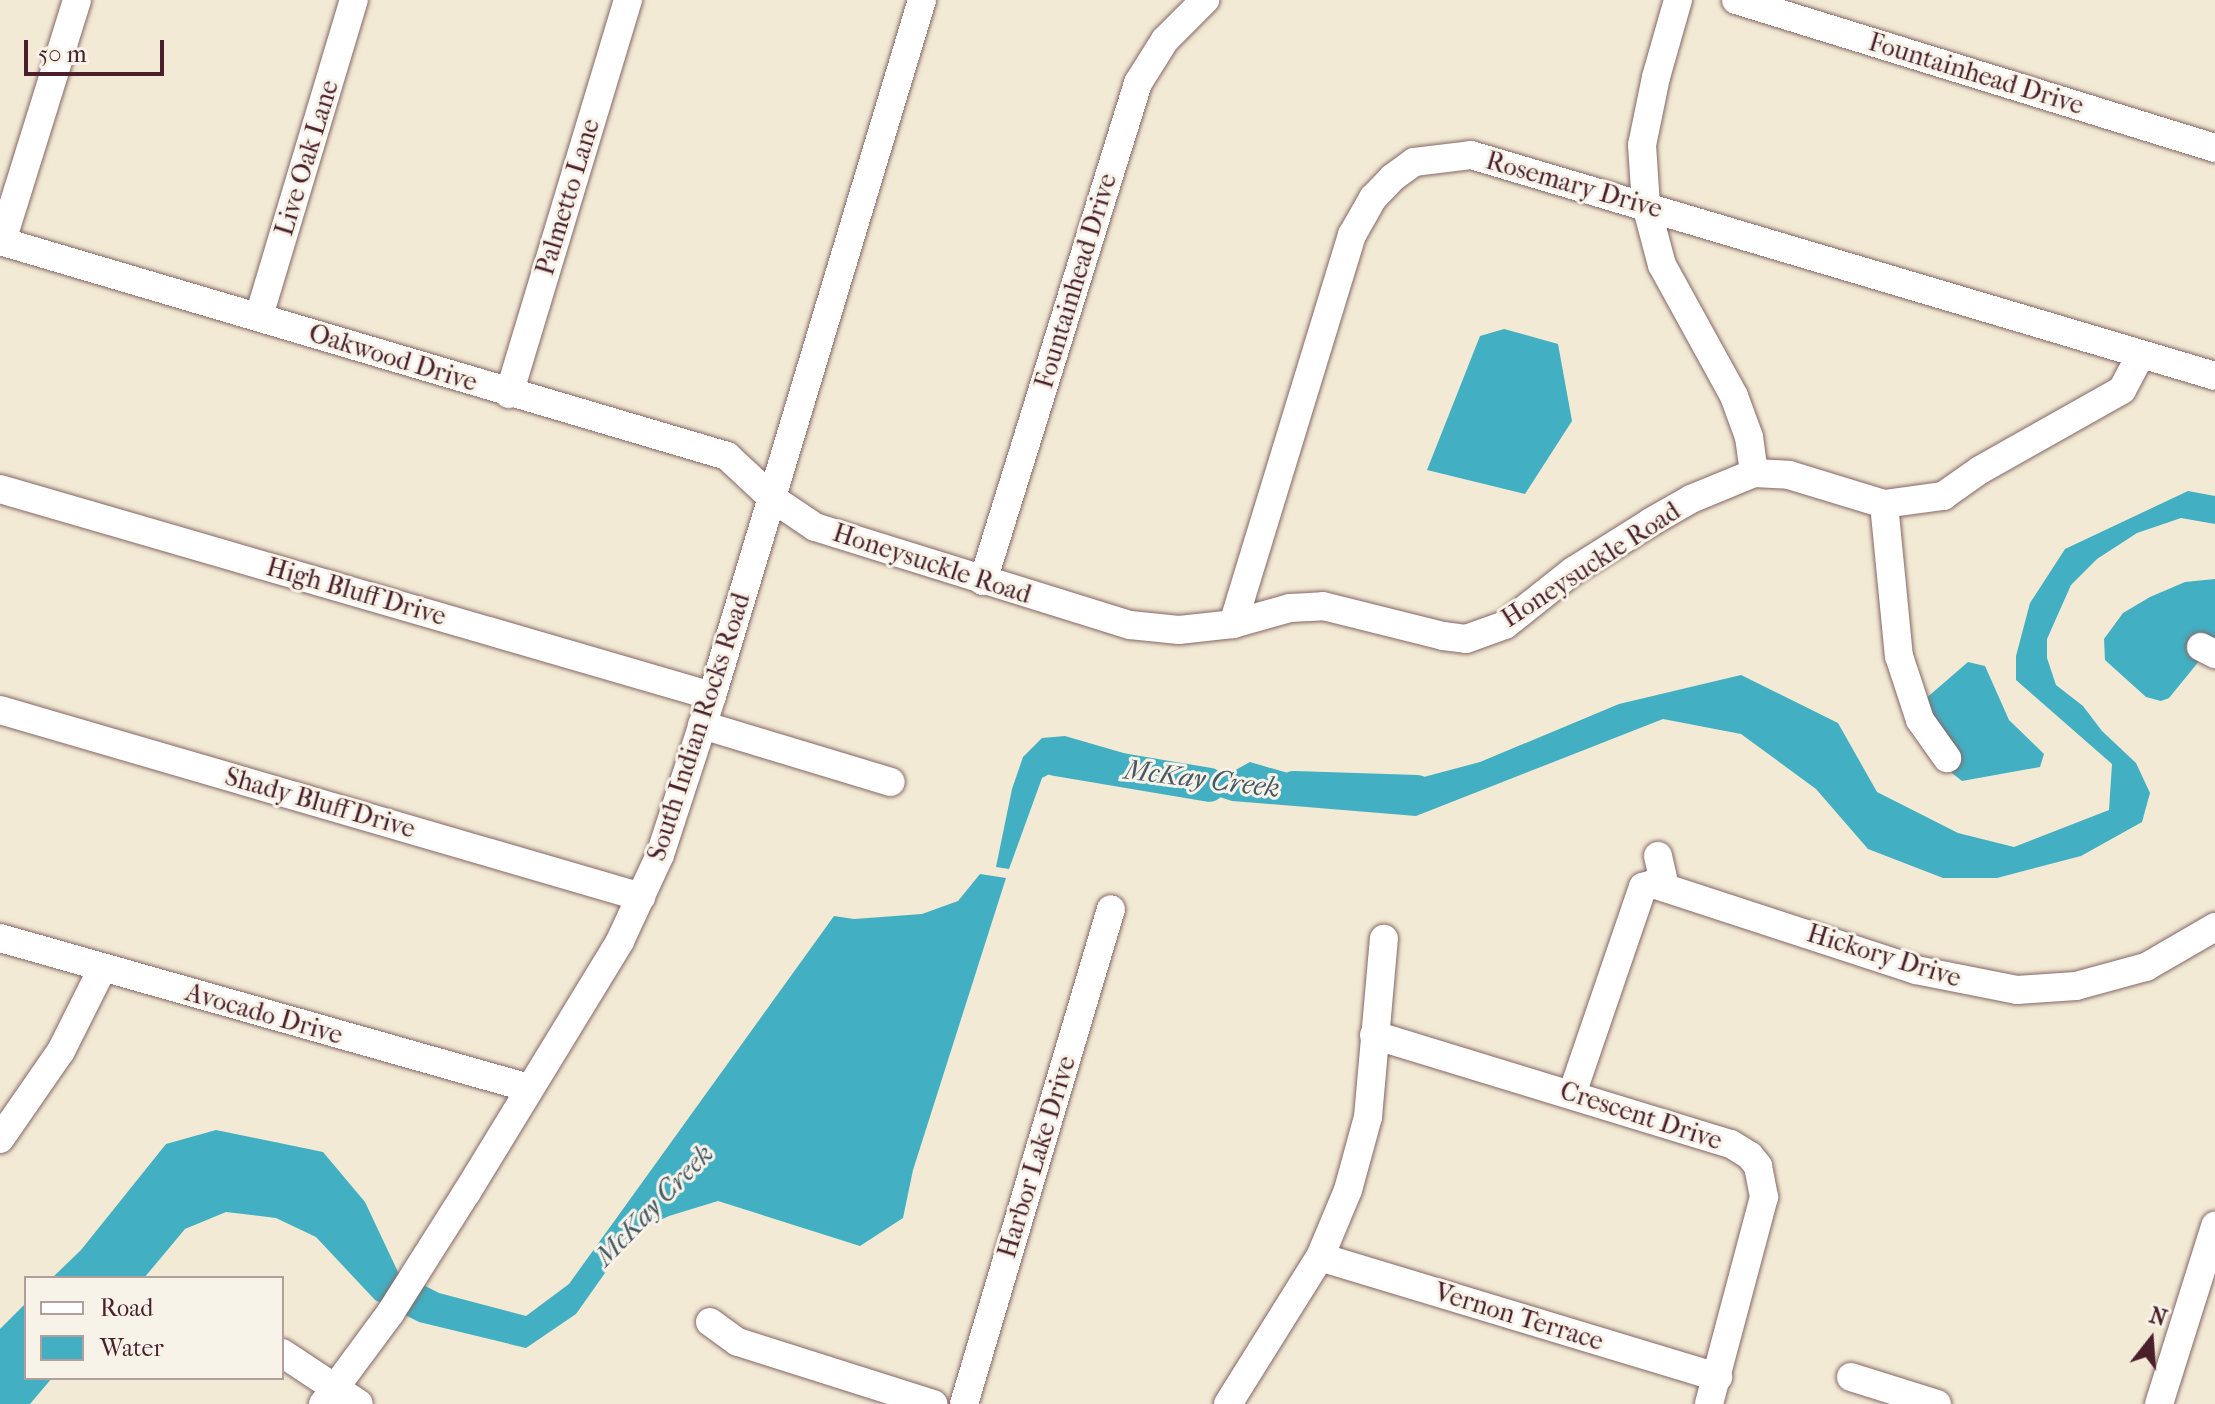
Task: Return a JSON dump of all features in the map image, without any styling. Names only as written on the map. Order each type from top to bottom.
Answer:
[{"type":"street","points":[[1,241],[77,0]]},
{"type":"street","name":"Live Oak Lane","points":[[259,316],[354,0]]},
{"type":"street","name":"Palmetto Lane","points":[[509,394],[628,0]]},
{"type":"street","name":"South Indian Rocks Road","points":[[339,1400],[620,941],[660,855],[712,696],[922,0]]},
{"type":"street","name":"Fountainhead Drive","points":[[983,581],[1138,83],[1165,40],[1205,0]]},
{"type":"street","points":[[1678,0],[1656,77],[1642,145],[1646,205],[1662,265],[1734,396],[1749,437],[1754,473]]},
{"type":"street","name":"Fountainhead Drive","points":[[1736,0],[2215,148]]},
{"type":"street","name":"Rosemary Drive","points":[[1233,624],[1352,235],[1373,198],[1392,178],[1414,162],[1471,155],[2215,376]]},
{"type":"street","name":"Oakwood Drive","points":[[1,241],[259,316],[509,394],[727,456],[772,498]]},
{"type":"street","name":"Honeysuckle Road","points":[[772,498],[815,527],[1130,625],[1179,630],[1233,624],[1290,608],[1323,606],[1466,639],[1505,625],[1573,571],[1665,514],[1754,473],[1789,475],[1884,504],[1943,496],[1980,470],[2122,390],[2141,355]]},
{"type":"street","name":"High Bluff Drive","points":[[0,489],[712,696]]},
{"type":"street","points":[[1884,504],[1899,656],[1920,720],[1947,758]]},
{"type":"street","name":"Shady Bluff Drive","points":[[0,710],[641,897]]},
{"type":"street","points":[[702,725],[891,782]]},
{"type":"street","points":[[1572,1094],[1654,887],[1658,856]]},
{"type":"street","name":"Hickory Drive","points":[[1654,887],[1916,970],[2017,990],[2076,986],[2146,967],[2215,927]]},
{"type":"street","name":"Harbor Lake Drive","points":[[964,1404],[1111,909]]},
{"type":"street","name":"Avocado Drive","points":[[0,938],[529,1088]]},
{"type":"street","points":[[1228,1404],[1320,1257],[1348,1190],[1368,1117],[1384,939]]},
{"type":"street","points":[[0,1139],[61,1051],[102,969]]},
{"type":"street","name":"Crescent Drive","points":[[1374,1035],[1731,1144],[1758,1166],[1764,1197],[1709,1404]]},
{"type":"street","points":[[2159,1404],[2215,1226]]},
{"type":"street","name":"Vernon Terrace","points":[[1320,1257],[1718,1377]]},
{"type":"street","points":[[710,1322],[738,1342],[933,1404]]},
{"type":"street","points":[[284,1355],[339,1400]]},
{"type":"street","points":[[1851,1377],[1937,1404]]},
{"type":"water","points":[[1504,329],[1558,344],[1572,421],[1525,494],[1427,470],[1480,336]]},
{"type":"water","points":[[2188,491],[2215,496],[2215,524],[2181,518],[2137,533],[2097,559],[2071,585],[2047,639],[2047,658],[2056,685],[2083,706],[2102,731],[2136,763],[2150,793],[2142,822],[2081,856],[1997,878],[1943,878],[1868,849],[1816,789],[1741,734],[1663,719],[1416,816],[1232,801],[1134,769],[1072,762],[1042,778],[1009,869],[996,867],[1012,789],[1023,757],[1042,738],[1065,736],[1175,768],[1212,783],[1250,762],[1360,794],[1480,762],[1619,704],[1741,675],[1838,723],[1877,792],[1958,833],[2014,847],[2109,810],[2112,764],[2016,680],[2016,656],[2030,603],[2065,549]]},
{"type":"water","points":[[2215,579],[2215,638],[2213,641],[2197,633],[2187,652],[2200,660],[2169,698],[2161,701],[2146,697],[2105,660],[2104,639],[2123,613],[2150,597],[2185,582]]},
{"type":"water","points":[[1968,662],[1985,666],[2009,720],[2044,754],[2040,767],[1962,781],[1948,770],[1924,700]]},
{"type":"water","points":[[980,874],[1006,878],[913,1170],[903,1218],[860,1246],[718,1201],[669,1216],[634,1232],[576,1314],[526,1348],[419,1322],[375,1300],[316,1237],[276,1218],[226,1212],[185,1229],[146,1276],[54,1276],[81,1250],[166,1144],[216,1130],[323,1152],[365,1202],[398,1272],[439,1293],[526,1316],[569,1284],[834,916],[854,919],[922,914],[958,901]]},
{"type":"water","points":[[24,1305],[24,1380],[50,1380],[30,1404],[0,1404],[0,1329]]},
{"type":"waterway","name":"McKay Creek","points":[[1056,759],[1209,785]]},
{"type":"waterway","name":"McKay Creek","points":[[1294,788],[1417,792]]}]
